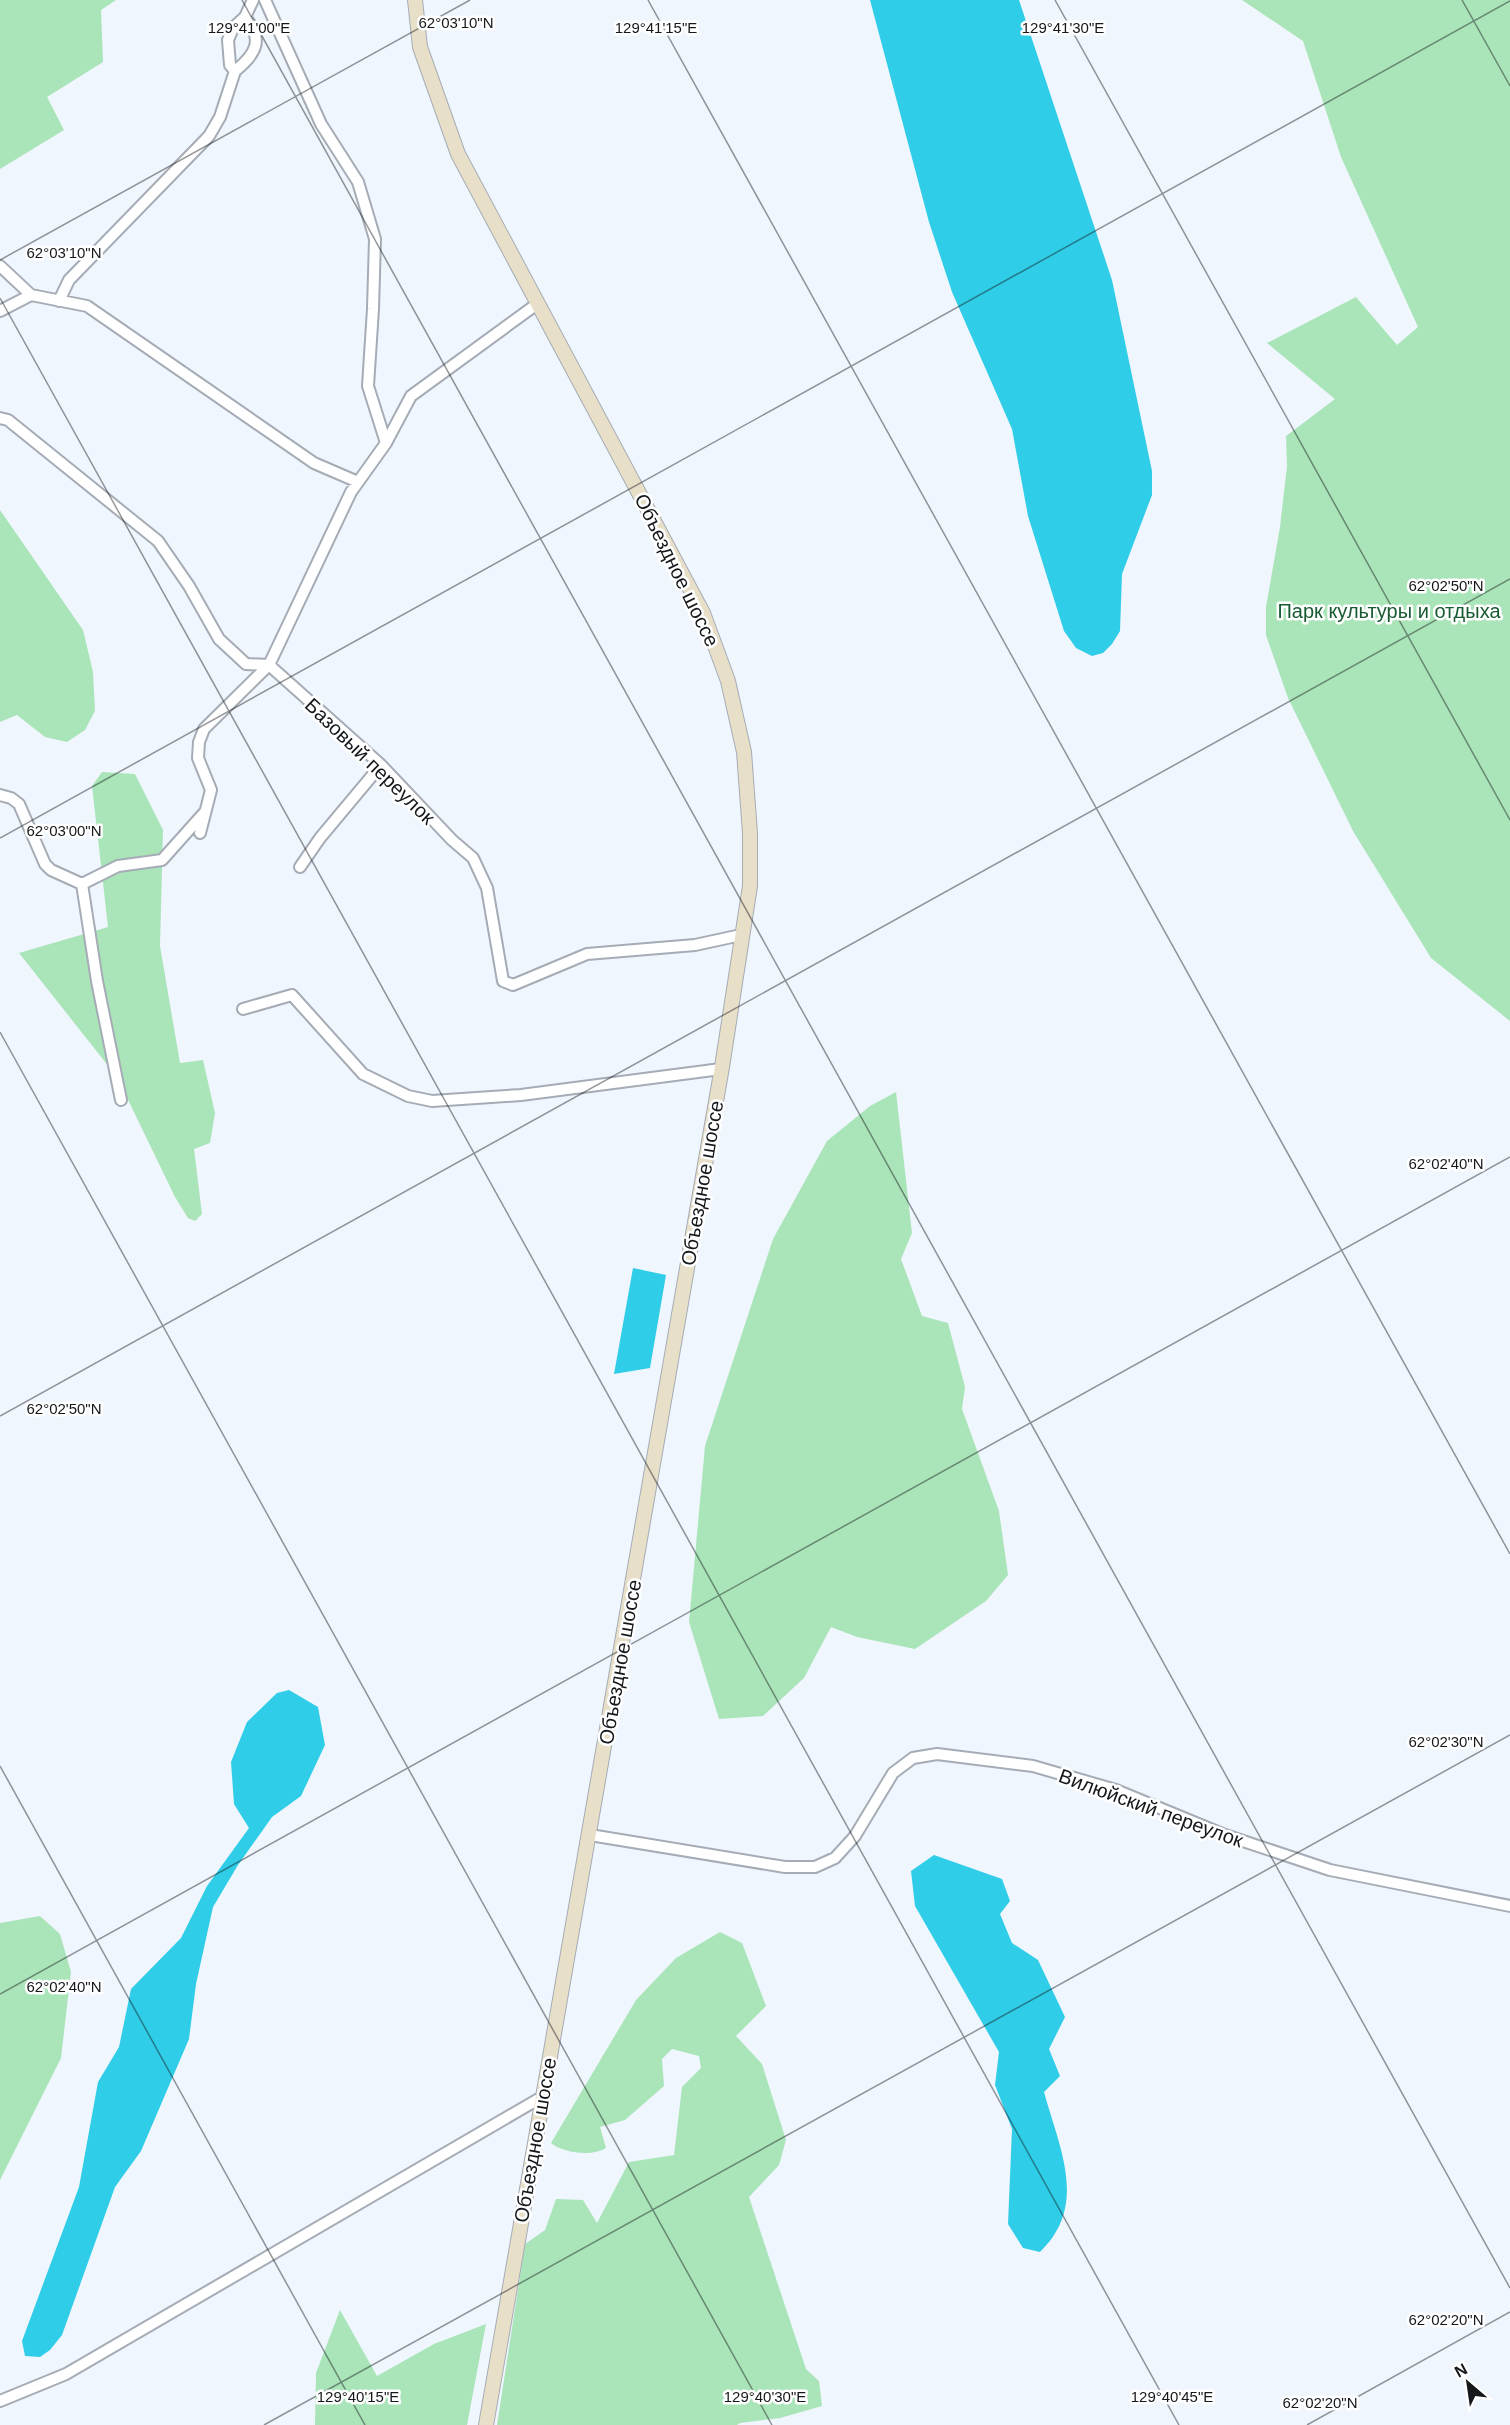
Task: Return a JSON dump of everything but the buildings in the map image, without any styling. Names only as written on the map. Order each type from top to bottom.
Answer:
[{"type":"main road","name":"Объездное шоссе","points":[[416,0],[420,48],[458,154],[703,613],[728,681],[744,752],[750,833],[750,886],[722,1069],[486,2425]]},
{"type":"street","points":[[235,71],[230,65],[228,40],[232,28],[246,17],[253,0]]},
{"type":"street","points":[[265,0],[321,124],[358,182],[375,239],[368,386],[386,443]]},
{"type":"street","points":[[59,301],[69,280],[209,136],[220,117],[235,71],[253,55],[256,46],[251,24],[246,17]]},
{"type":"street","points":[[0,266],[31,295],[87,306],[314,463],[358,482]]},
{"type":"street","points":[[0,311],[31,295]]},
{"type":"street","points":[[200,833],[211,790],[198,758],[199,742],[204,729],[268,665],[351,492],[386,443],[411,396],[537,304]]},
{"type":"street","name":"Базовый переулок","points":[[0,418],[8,420],[158,541],[189,586],[219,639],[246,664],[268,665],[381,765],[473,858],[487,888],[503,981],[507,984],[513,985],[587,954],[695,945],[741,935]]},
{"type":"street","points":[[300,867],[320,838],[381,765]]},
{"type":"street","points":[[0,795],[19,804],[45,864],[51,870],[82,884]]},
{"type":"street","points":[[82,884],[118,866],[162,860],[206,811]]},
{"type":"street","points":[[82,884],[97,981],[121,1100]]},
{"type":"street","points":[[243,1009],[292,995],[363,1074],[408,1096],[432,1101],[521,1095],[722,1069]]},
{"type":"street","name":"Вилюйский переулок","points":[[590,1835],[785,1867],[815,1867],[835,1857],[855,1836],[893,1773],[913,1758],[937,1754],[1033,1766],[1116,1790],[1225,1835],[1330,1870],[1510,1906]]},
{"type":"street","points":[[0,2401],[66,2374],[542,2097]]},
{"type":"green space","points":[[0,0],[116,0],[101,10],[103,62],[47,97],[64,130],[0,169]]},
{"type":"green space","name":"Парк культуры и отдыха","points":[[1242,0],[1510,0],[1510,1021],[1431,958],[1353,831],[1288,698],[1266,635],[1266,607],[1280,527],[1287,466],[1286,436],[1335,399],[1267,343],[1356,297],[1397,345],[1418,327],[1341,157],[1303,41]]},
{"type":"green space","points":[[0,510],[83,630],[93,672],[95,711],[85,730],[67,742],[45,737],[17,715],[0,722]]},
{"type":"green space","points":[[102,772],[135,774],[163,830],[160,946],[180,1063],[203,1060],[215,1113],[210,1143],[194,1149],[202,1214],[195,1221],[188,1218],[175,1197],[117,1077],[19,953],[108,927],[92,786]]},
{"type":"green space","points":[[896,1092],[912,1233],[901,1259],[922,1316],[948,1323],[965,1387],[962,1409],[999,1511],[1008,1575],[986,1601],[915,1649],[857,1637],[831,1627],[804,1678],[763,1716],[719,1719],[689,1622],[705,1446],[773,1239],[827,1141],[870,1106]]},
{"type":"green space","points":[[40,1916],[60,1934],[71,1972],[61,2058],[0,2180],[0,1923]]},
{"type":"green space","points":[[720,1932],[742,1943],[766,2006],[736,2036],[762,2064],[786,2140],[779,2165],[749,2197],[806,2369],[819,2381],[822,2406],[780,2418],[737,2425],[497,2425],[525,2244],[545,2230],[556,2199],[583,2200],[597,2223],[629,2162],[674,2155],[682,2087],[701,2068],[699,2056],[672,2049],[662,2059],[664,2086],[625,2120],[600,2127],[606,2148],[600,2151],[578,2153],[551,2143],[636,2000],[676,1958]]},
{"type":"green space","points":[[340,2310],[377,2376],[434,2344],[486,2324],[467,2425],[315,2425],[316,2373]]},
{"type":"water","points":[[870,0],[1019,0],[1112,280],[1152,471],[1152,495],[1122,574],[1120,631],[1103,653],[1092,656],[1076,648],[1064,631],[1028,516],[1012,429],[952,292],[929,222]]},
{"type":"water","points":[[633,1268],[666,1275],[650,1368],[614,1374]]},
{"type":"water","points":[[289,1690],[318,1707],[325,1745],[301,1796],[272,1817],[238,1865],[213,1907],[196,1984],[189,2039],[141,2151],[115,2187],[62,2335],[50,2350],[40,2357],[25,2356],[22,2341],[79,2187],[98,2082],[119,2047],[131,1989],[181,1938],[207,1886],[249,1828],[234,1804],[231,1762],[247,1722],[277,1693]]},
{"type":"water","points":[[934,1855],[1002,1879],[1010,1901],[1000,1914],[1012,1943],[1038,1960],[1065,2017],[1049,2049],[1060,2076],[1044,2092],[1062,2154],[1067,2195],[1063,2215],[1055,2234],[1040,2252],[1023,2248],[1008,2224],[1012,2129],[995,2085],[999,2052],[915,1906],[911,1871]]}]
